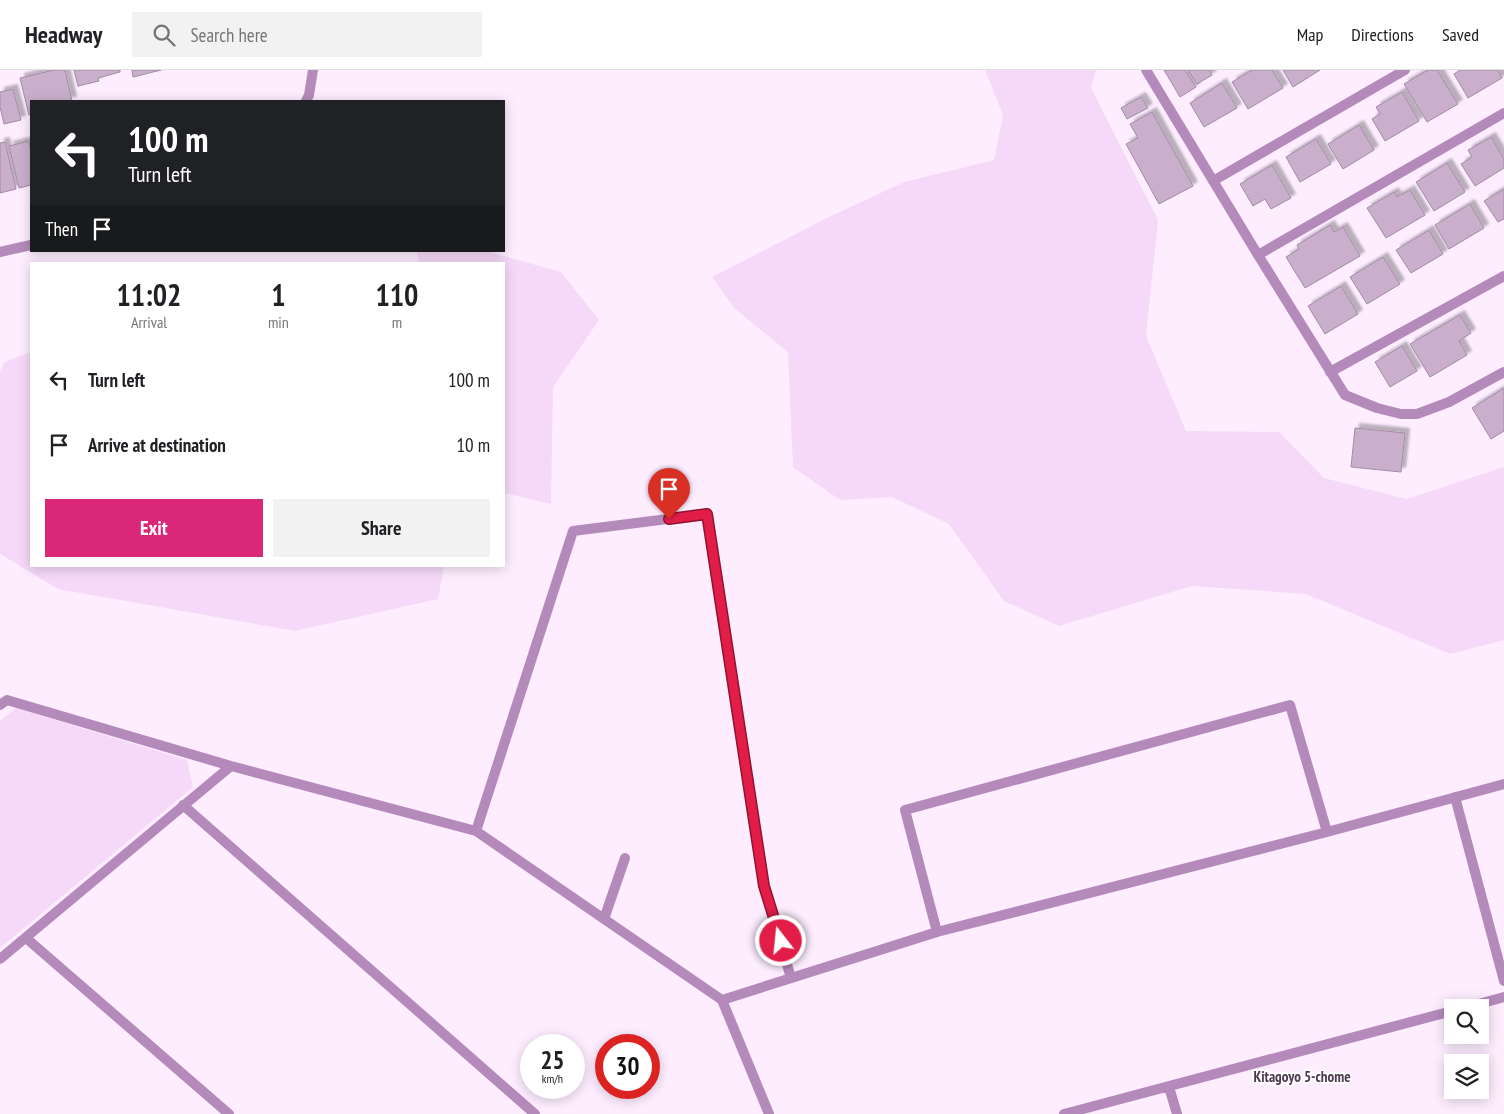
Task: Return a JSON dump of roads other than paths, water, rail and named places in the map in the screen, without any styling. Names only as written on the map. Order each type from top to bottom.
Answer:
[{"type":"street","points":[[306,100],[313,70]]},
{"type":"street","points":[[1146,70],[1212,181],[1346,395],[1377,408],[1401,414],[1417,414],[1450,402],[1504,372]]},
{"type":"street","points":[[1212,181],[1405,70]]},
{"type":"street","points":[[1258,255],[1504,113]]},
{"type":"street","points":[[0,252],[30,244]]},
{"type":"street","points":[[1330,372],[1504,276]]},
{"type":"street","points":[[476,831],[574,531],[707,514],[764,886],[791,978]]},
{"type":"street","points":[[0,705],[7,700],[232,766],[476,831],[722,1000],[769,1114]]},
{"type":"street","points":[[937,932],[905,810],[1290,705],[1327,832]]},
{"type":"street","points":[[0,959],[232,766]]},
{"type":"street","points":[[722,1000],[937,932],[1327,832],[1504,784]]},
{"type":"street","points":[[1456,797],[1504,981]]},
{"type":"street","points":[[183,805],[535,1114]]},
{"type":"street","points":[[604,919],[624,858]]},
{"type":"street","points":[[26,938],[229,1114]]},
{"type":"street","points":[[1489,1001],[1504,997]]},
{"type":"street","points":[[1064,1114],[1444,1012]]},
{"type":"street","points":[[1169,1087],[1177,1114]]},
{"type":"district","name":"Kitagoyo 5-chome","points":[[1302,1076]]}]
